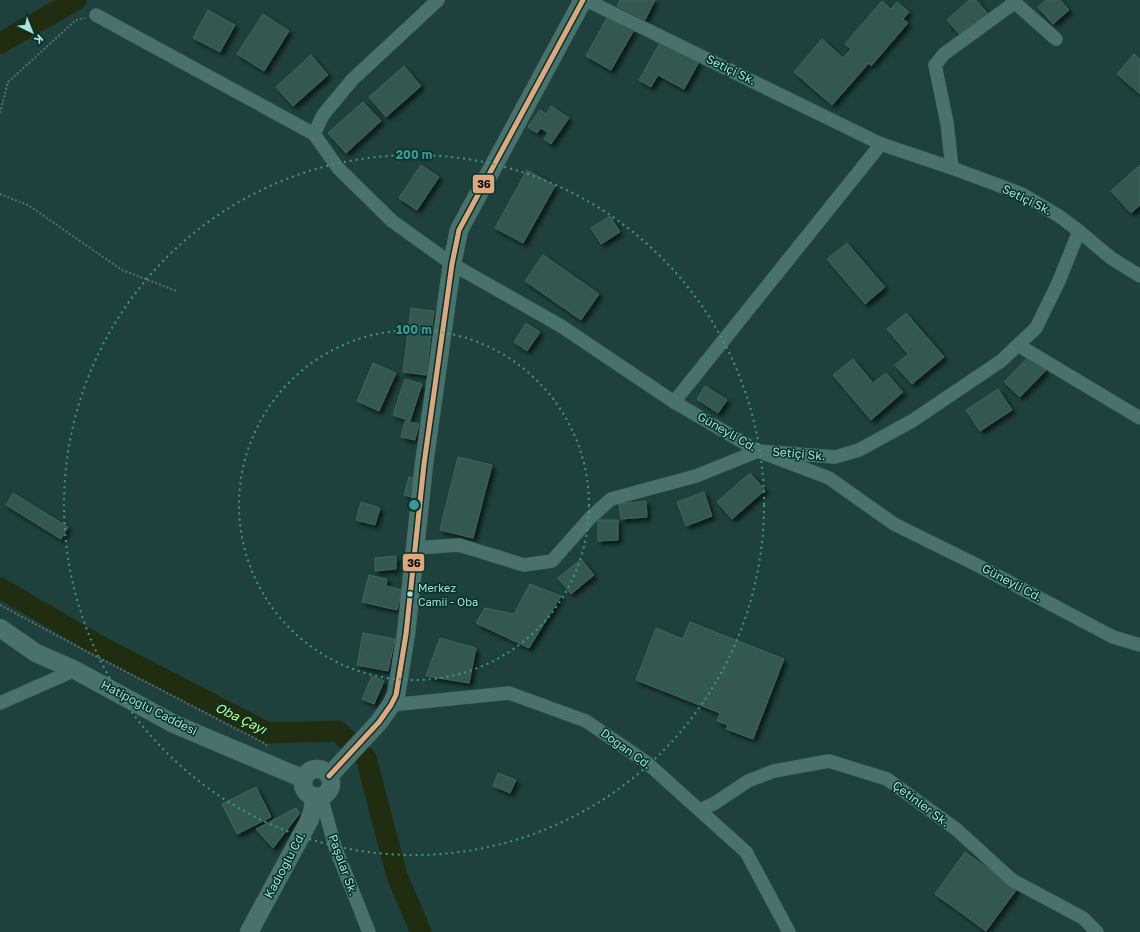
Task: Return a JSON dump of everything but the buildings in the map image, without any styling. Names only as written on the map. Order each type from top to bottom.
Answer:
[{"type":"street","points":[[96,15],[314,134],[323,114],[352,80],[438,0]]},
{"type":"street","points":[[329,776],[379,722],[396,695],[406,634],[424,464],[452,264],[459,230],[583,0]]},
{"type":"street","name":"Setiçi Sk.","points":[[586,0],[882,144],[1022,194],[1059,216],[1079,231],[1060,281],[1036,328],[1001,361],[912,421],[859,450],[835,457],[758,451]]},
{"type":"street","points":[[952,168],[947,123],[935,65],[944,54],[1013,1],[1056,39]]},
{"type":"street","name":"Güneyli Cd.","points":[[314,134],[338,168],[392,221],[452,264],[561,326],[674,402],[758,451],[829,478],[894,524],[980,566],[1113,637],[1140,645]]},
{"type":"street","points":[[674,402],[882,144]]},
{"type":"street","points":[[1079,231],[1111,258],[1140,276]]},
{"type":"street","points":[[1018,345],[1140,418]]},
{"type":"street","points":[[415,548],[459,545],[524,566],[552,561],[591,517],[610,499],[696,476],[758,451]]},
{"type":"street","points":[[829,478],[835,457]]},
{"type":"street","name":"Hatipoğlu Caddesi","points":[[0,628],[36,653],[75,670],[174,724],[304,779]]},
{"type":"street","points":[[0,703],[75,670]]},
{"type":"street","name":"Doğan Cd.","points":[[391,705],[509,694],[586,721],[646,762],[746,852],[788,932]]},
{"type":"street","name":"Çetinler Sk.","points":[[700,810],[716,803],[748,781],[774,771],[828,761],[888,779],[956,829],[1012,880],[1082,918],[1097,932]]},
{"type":"street","points":[[315,769],[323,770],[329,776],[331,784],[328,791],[318,796],[310,795],[305,790],[304,779],[308,772],[315,769]]},
{"type":"street","name":"Kadıoğlu Cd.","points":[[249,932],[309,821],[318,796]]},
{"type":"street","name":"Paşalar Sk.","points":[[318,796],[335,847],[369,932]]},
{"type":"path","points":[[0,113],[8,82],[76,20],[96,15]]},
{"type":"path","points":[[0,194],[28,205],[122,270],[177,290]]},
{"type":"path","points":[[0,605],[258,740],[269,748]]},
{"type":"waterway","name":"Oba Çayı","points":[[0,43],[76,0]]},
{"type":"waterway","name":"Oba Çayı","points":[[0,588],[100,646],[268,733],[338,731],[366,758],[397,876],[421,932]]},
{"type":"transit line","name":"36","points":[[329,776],[379,722],[396,695],[406,634],[424,464],[452,264],[459,230],[583,0]]},
{"type":"place","name":"Merkez Camii - Oba","points":[[410,594]]}]
